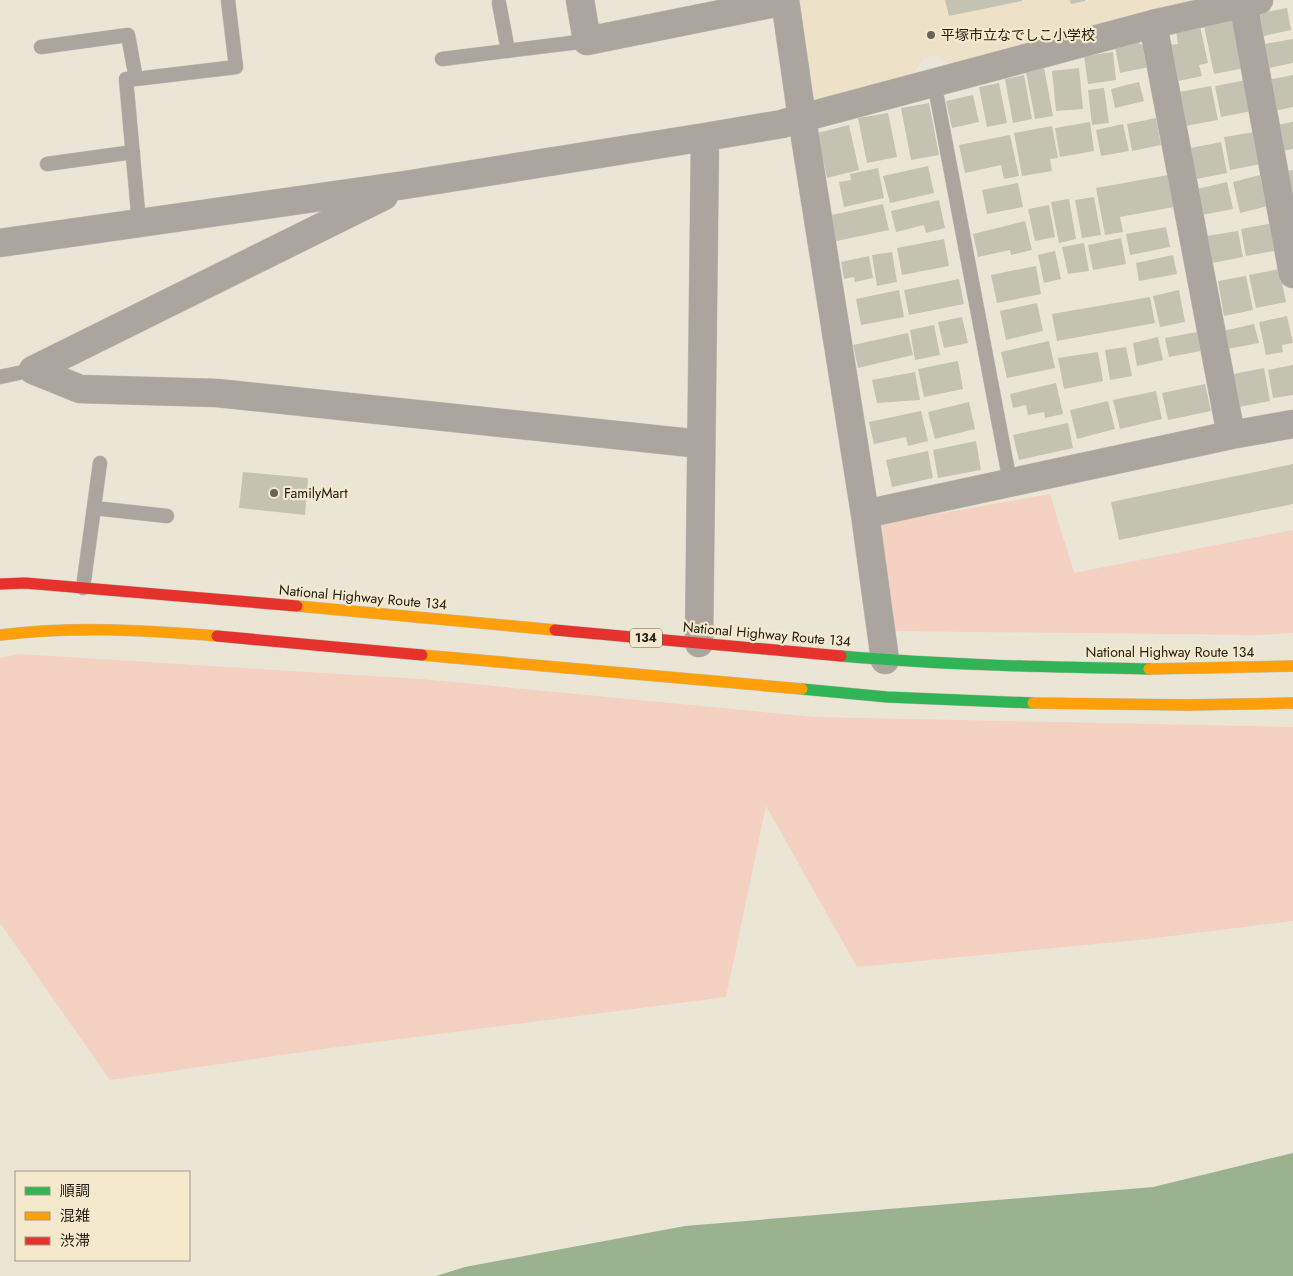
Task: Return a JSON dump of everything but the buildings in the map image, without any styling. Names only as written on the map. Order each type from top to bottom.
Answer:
[{"type":"highway","name":"National Highway Route 134","points":[[0,584],[25,583],[168,594],[886,660],[1020,666],[1159,669],[1293,666]]},
{"type":"highway","points":[[0,635],[22,632],[95,629],[168,632],[886,697],[1029,703],[1187,705],[1293,703]]},
{"type":"street","points":[[580,0],[586,41],[785,0],[886,660]]},
{"type":"street","points":[[0,243],[405,185],[782,124],[1153,24],[1251,2],[1293,274]]},
{"type":"street","points":[[1153,24],[1230,435]]},
{"type":"street","points":[[699,643],[705,137]]},
{"type":"street","points":[[33,370],[405,185]]},
{"type":"street","points":[[33,370],[80,389],[217,393],[701,444]]},
{"type":"street","points":[[865,514],[1230,435],[1293,424]]},
{"type":"lane","points":[[139,223],[126,79],[236,67],[228,0]]},
{"type":"lane","points":[[499,4],[508,52]]},
{"type":"lane","points":[[41,46],[128,35],[136,79]]},
{"type":"lane","points":[[442,58],[508,52],[586,41]]},
{"type":"lane","points":[[934,82],[1010,482]]},
{"type":"lane","points":[[47,164],[133,152]]},
{"type":"lane","points":[[0,376],[33,370]]},
{"type":"lane","points":[[83,588],[100,463]]},
{"type":"lane","points":[[94,508],[167,516]]},
{"type":"shaded area","name":"平塚市立なでしこ小学校","points":[[793,0],[1203,0],[950,65],[937,55],[923,59],[914,75],[821,104],[810,97]]},
{"type":"shaded area","points":[[1050,494],[1074,573],[1293,530],[1293,633],[1257,635],[890,631],[881,524]]},
{"type":"shaded area","points":[[18,654],[421,679],[815,717],[1293,727],[1293,921],[1147,939],[857,967],[766,806],[726,997],[330,1048],[110,1080],[0,923],[0,658]]},
{"type":"shaded area","points":[[1293,1153],[1293,1276],[436,1276],[465,1267],[685,1226],[1153,1187]]},
{"type":"traffic: fast","points":[[841,656],[956,664],[1149,669]]},
{"type":"traffic: fast","points":[[802,689],[887,697],[1033,703]]},
{"type":"traffic: slow","points":[[297,606],[555,630]]},
{"type":"traffic: slow","points":[[0,635],[27,632],[108,630],[217,636]]},
{"type":"traffic: slow","points":[[422,655],[802,689]]},
{"type":"traffic: slow","points":[[1149,669],[1293,666]]},
{"type":"traffic: slow","points":[[1033,703],[1187,705],[1293,703]]},
{"type":"traffic: jam","points":[[0,584],[25,583],[297,606]]},
{"type":"traffic: jam","points":[[555,630],[841,656]]},
{"type":"traffic: jam","points":[[217,636],[422,655]]},
{"type":"place","name":"平塚市立なでしこ小学校","points":[[931,35]]},
{"type":"place","name":"FamilyMart","points":[[274,493]]}]
